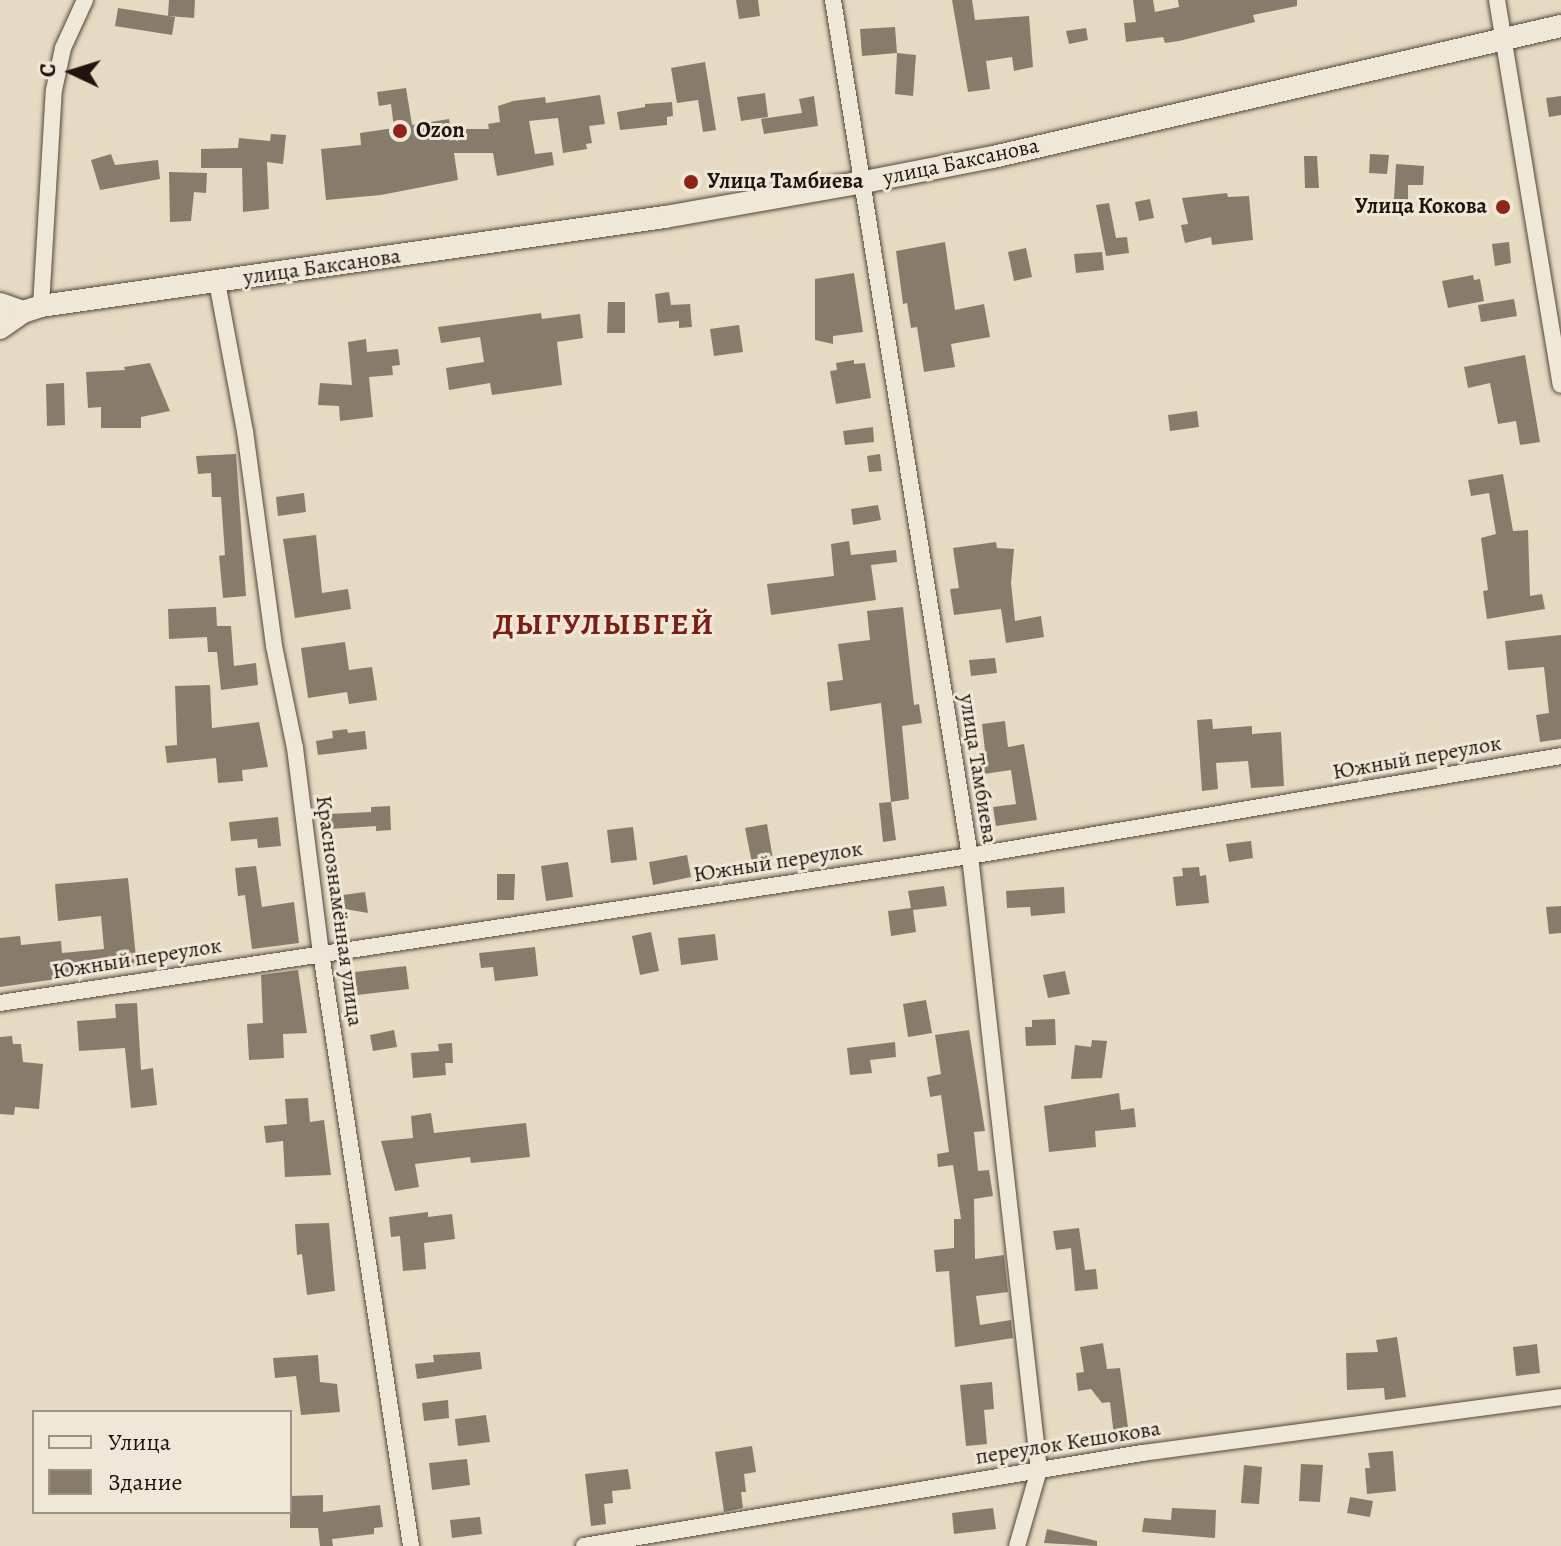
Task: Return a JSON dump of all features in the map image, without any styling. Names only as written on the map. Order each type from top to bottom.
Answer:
[{"type":"main road","name":"улица Баксанова","points":[[0,304],[32,309],[665,217],[864,182],[993,157],[1561,26]]},
{"type":"main road","name":"улица Баксанова","points":[[0,328],[32,309]]},
{"type":"street","points":[[32,309],[54,90],[63,48],[85,0]]},
{"type":"street","name":"улица Тамбиева","points":[[833,0],[970,856],[1039,1470],[1017,1546]]},
{"type":"street","points":[[1497,0],[1561,385]]},
{"type":"street","name":"Краснознамённая улица","points":[[217,282],[245,431],[274,646],[295,748],[321,953],[411,1546]]},
{"type":"street","name":"Южный переулок","points":[[0,1003],[970,856],[1561,756]]},
{"type":"street","name":"переулок Кешокова","points":[[584,1546],[1039,1470],[1561,1397]]},
{"type":"building","points":[[169,0],[195,0],[194,18],[168,16]]},
{"type":"building","points":[[736,0],[758,0],[760,16],[739,19]]},
{"type":"building","points":[[952,0],[972,0],[975,20],[1029,16],[1033,67],[1014,71],[1012,57],[986,61],[990,89],[968,92]]},
{"type":"building","points":[[1133,0],[1153,0],[1155,12],[1179,7],[1178,0],[1297,0],[1297,6],[1253,15],[1255,22],[1179,41],[1165,43],[1163,37],[1126,42],[1124,23],[1136,22]]},
{"type":"building","points":[[118,8],[175,17],[172,35],[115,26]]},
{"type":"building","points":[[895,27],[897,53],[862,56],[860,29]]},
{"type":"building","points":[[1086,28],[1088,40],[1069,44],[1066,31]]},
{"type":"building","points":[[897,53],[916,55],[913,96],[895,94]]},
{"type":"building","points":[[705,62],[716,130],[703,132],[698,100],[677,103],[671,68]]},
{"type":"building","points":[[406,88],[412,125],[449,119],[451,129],[489,129],[488,124],[500,122],[498,106],[513,101],[545,97],[546,103],[600,95],[605,124],[589,126],[592,143],[586,144],[587,149],[563,153],[558,118],[529,121],[535,154],[552,152],[554,165],[497,176],[493,153],[454,153],[458,180],[381,195],[326,200],[321,149],[361,145],[360,133],[394,128],[391,104],[379,106],[377,92]]},
{"type":"building","points":[[765,93],[768,117],[741,121],[737,97]]},
{"type":"building","points":[[814,96],[818,126],[764,134],[761,119],[802,113],[799,99]]},
{"type":"building","points":[[1561,96],[1561,115],[1549,117],[1546,98]]},
{"type":"building","points":[[672,102],[673,116],[667,117],[667,125],[620,130],[617,112],[645,107],[645,104]]},
{"type":"building","points":[[271,134],[286,135],[283,164],[267,162],[269,209],[243,212],[242,168],[201,168],[201,149],[238,148],[239,138],[270,141]]},
{"type":"building","points":[[111,154],[115,165],[158,160],[160,179],[100,190],[91,160]]},
{"type":"building","points":[[1370,154],[1389,155],[1387,174],[1369,173]]},
{"type":"building","points":[[1304,156],[1317,156],[1319,188],[1305,188]]},
{"type":"building","points":[[1396,164],[1424,166],[1423,185],[1408,185],[1408,200],[1394,199]]},
{"type":"building","points":[[169,172],[207,173],[206,193],[194,192],[191,221],[170,222]]},
{"type":"building","points":[[1227,193],[1228,197],[1249,196],[1253,240],[1212,245],[1211,237],[1185,243],[1181,225],[1188,224],[1182,198]]},
{"type":"building","points":[[1150,199],[1154,218],[1139,221],[1135,202]]},
{"type":"building","points":[[1109,203],[1116,238],[1127,237],[1129,253],[1106,256],[1096,205]]},
{"type":"building","points":[[945,242],[955,310],[984,304],[990,337],[951,344],[955,367],[924,372],[917,327],[911,328],[907,303],[903,304],[896,251]]},
{"type":"building","points":[[1509,242],[1511,263],[1495,266],[1492,244]]},
{"type":"building","points":[[1026,248],[1032,277],[1014,281],[1008,252]]},
{"type":"building","points":[[1102,252],[1104,270],[1076,273],[1074,254]]},
{"type":"building","points":[[854,273],[863,332],[833,336],[833,344],[815,340],[815,279]]},
{"type":"building","points":[[1473,275],[1474,280],[1480,279],[1484,301],[1448,308],[1442,281]]},
{"type":"building","points":[[669,292],[671,305],[690,304],[692,327],[679,328],[679,321],[658,323],[655,294]]},
{"type":"building","points":[[1514,299],[1517,316],[1481,322],[1478,305]]},
{"type":"building","points":[[608,302],[625,302],[625,333],[607,333]]},
{"type":"building","points":[[541,313],[542,319],[580,314],[583,338],[557,342],[562,385],[492,395],[490,383],[449,390],[446,368],[484,362],[480,337],[441,343],[438,327]]},
{"type":"building","points":[[739,325],[743,352],[714,356],[710,329]]},
{"type":"building","points":[[366,339],[367,352],[398,349],[400,365],[392,366],[393,375],[369,377],[373,417],[340,421],[339,406],[318,405],[320,383],[352,385],[348,342]]},
{"type":"building","points":[[1525,355],[1540,442],[1520,445],[1516,421],[1498,424],[1490,383],[1468,388],[1464,367]]},
{"type":"building","points":[[854,360],[854,364],[865,363],[871,398],[836,404],[830,371],[837,370],[836,363]]},
{"type":"building","points":[[150,363],[170,411],[141,417],[141,428],[101,428],[101,407],[88,408],[86,372],[125,370],[124,367]]},
{"type":"building","points":[[64,383],[65,425],[47,426],[46,384]]},
{"type":"building","points":[[1197,411],[1199,427],[1170,431],[1168,415]]},
{"type":"building","points":[[873,427],[874,442],[845,445],[843,431]]},
{"type":"building","points":[[236,454],[246,596],[223,598],[219,556],[225,555],[221,497],[212,497],[211,473],[198,474],[196,456]]},
{"type":"building","points":[[880,454],[882,471],[869,472],[867,456]]},
{"type":"building","points":[[1503,474],[1513,531],[1528,530],[1530,596],[1542,594],[1545,609],[1487,619],[1483,591],[1488,590],[1481,538],[1496,534],[1489,493],[1471,496],[1468,480]]},
{"type":"building","points":[[304,493],[306,512],[278,516],[276,497]]},
{"type":"building","points":[[878,505],[881,520],[853,525],[851,509]]},
{"type":"building","points":[[316,535],[322,593],[348,589],[351,609],[295,618],[283,539]]},
{"type":"building","points":[[849,541],[851,555],[896,550],[897,562],[871,565],[876,600],[771,615],[767,584],[834,576],[831,544]]},
{"type":"building","points":[[996,542],[997,548],[1014,549],[1011,583],[1015,621],[1041,616],[1044,637],[1006,643],[1001,609],[954,615],[950,589],[959,588],[953,548]]},
{"type":"building","points":[[216,607],[217,626],[231,626],[234,666],[256,663],[258,685],[221,690],[217,652],[208,652],[207,637],[169,639],[168,609]]},
{"type":"building","points":[[903,607],[914,705],[919,704],[922,723],[902,726],[909,799],[891,802],[881,703],[830,711],[827,682],[843,680],[838,644],[870,640],[867,611]]},
{"type":"building","points":[[1561,635],[1561,739],[1540,742],[1536,715],[1549,713],[1544,667],[1508,670],[1505,641]]},
{"type":"building","points":[[345,642],[349,670],[372,667],[377,700],[349,704],[347,692],[308,698],[301,648]]},
{"type":"building","points":[[995,658],[997,673],[971,676],[969,660]]},
{"type":"building","points":[[210,685],[212,728],[259,722],[268,767],[242,770],[243,781],[218,783],[216,758],[167,763],[165,746],[177,745],[175,686]]},
{"type":"building","points":[[1212,719],[1213,729],[1252,726],[1252,734],[1281,732],[1284,786],[1251,788],[1248,761],[1216,763],[1218,789],[1202,791],[1197,720]]},
{"type":"building","points":[[1005,721],[1008,747],[1024,744],[1037,820],[996,826],[993,807],[1016,804],[1011,770],[984,774],[980,752],[985,751],[982,724]]},
{"type":"building","points":[[347,729],[348,733],[365,731],[367,749],[318,755],[316,741],[333,738],[332,731]]},
{"type":"building","points":[[891,802],[896,840],[883,842],[879,803]]},
{"type":"building","points":[[390,806],[391,830],[376,831],[376,826],[330,829],[329,814],[371,812],[371,807]]},
{"type":"building","points":[[278,817],[281,846],[258,848],[257,839],[231,841],[229,822]]},
{"type":"building","points":[[767,824],[773,859],[752,863],[745,828]]},
{"type":"building","points":[[633,827],[637,860],[611,863],[607,830]]},
{"type":"building","points":[[1251,841],[1253,858],[1229,862],[1226,844]]},
{"type":"building","points":[[687,855],[691,877],[653,885],[649,862]]},
{"type":"building","points":[[568,862],[573,897],[546,901],[541,866]]},
{"type":"building","points":[[256,866],[262,907],[294,902],[299,943],[252,949],[245,895],[238,896],[235,868]]},
{"type":"building","points":[[1199,867],[1200,876],[1206,875],[1209,903],[1176,906],[1173,877],[1183,876],[1182,868]]},
{"type":"building","points":[[497,874],[515,874],[514,900],[497,900]]},
{"type":"building","points":[[128,878],[137,967],[64,974],[64,978],[0,987],[0,938],[20,936],[21,945],[61,941],[62,953],[104,949],[101,916],[58,921],[55,884]]},
{"type":"building","points":[[944,886],[947,906],[913,910],[916,932],[891,936],[888,911],[911,908],[908,891]]},
{"type":"building","points":[[1064,887],[1065,913],[1031,916],[1030,907],[1007,908],[1006,891]]},
{"type":"building","points":[[365,892],[368,913],[345,909],[343,895]]},
{"type":"building","points":[[1561,906],[1561,933],[1549,934],[1546,907]]},
{"type":"building","points":[[651,932],[659,971],[640,975],[632,936]]},
{"type":"building","points":[[715,934],[718,960],[681,965],[678,938]]},
{"type":"building","points":[[535,947],[538,976],[495,981],[493,967],[481,968],[479,953]]},
{"type":"building","points":[[406,966],[409,989],[357,995],[355,972]]},
{"type":"building","points":[[298,970],[307,1033],[283,1034],[284,1058],[249,1060],[247,1024],[263,1023],[261,975]]},
{"type":"building","points":[[1065,971],[1070,994],[1048,998],[1043,975]]},
{"type":"building","points":[[926,1000],[932,1033],[908,1037],[903,1004]]},
{"type":"building","points":[[137,1003],[141,1070],[153,1068],[157,1105],[131,1108],[125,1048],[79,1051],[77,1021],[116,1018],[115,1004]]},
{"type":"building","points":[[1055,1019],[1056,1045],[1026,1046],[1025,1027],[1032,1027],[1032,1020]]},
{"type":"building","points":[[394,1030],[397,1047],[373,1051],[370,1035]]},
{"type":"building","points":[[969,1030],[985,1131],[974,1132],[978,1171],[989,1170],[993,1196],[974,1199],[975,1259],[1004,1255],[1008,1292],[976,1296],[980,1325],[1011,1320],[1013,1338],[955,1347],[949,1271],[936,1272],[934,1250],[954,1248],[954,1219],[961,1219],[953,1165],[938,1167],[937,1154],[949,1152],[941,1095],[930,1097],[927,1077],[941,1074],[935,1035]]},
{"type":"building","points":[[12,1036],[13,1044],[21,1044],[23,1062],[43,1064],[39,1109],[15,1107],[14,1115],[0,1114],[0,1037]]},
{"type":"building","points":[[1092,1040],[1107,1041],[1102,1078],[1071,1079],[1075,1045],[1091,1047]]},
{"type":"building","points":[[895,1042],[896,1057],[870,1060],[872,1073],[850,1075],[847,1048]]},
{"type":"building","points":[[452,1043],[453,1063],[445,1063],[446,1075],[413,1078],[411,1053],[439,1051],[438,1044]]},
{"type":"building","points":[[1119,1093],[1121,1110],[1134,1108],[1136,1127],[1095,1131],[1096,1147],[1049,1152],[1044,1106]]},
{"type":"building","points":[[308,1098],[310,1122],[324,1120],[331,1175],[285,1177],[283,1141],[266,1143],[264,1126],[287,1124],[285,1099]]},
{"type":"building","points":[[431,1113],[434,1133],[526,1123],[530,1157],[471,1163],[470,1157],[415,1164],[419,1187],[395,1191],[381,1141],[413,1138],[411,1116]]},
{"type":"building","points":[[428,1212],[428,1217],[452,1214],[455,1239],[424,1243],[426,1269],[403,1271],[400,1236],[391,1237],[389,1217]]},
{"type":"building","points":[[329,1223],[335,1291],[307,1295],[302,1254],[297,1255],[295,1224]]},
{"type":"building","points":[[1079,1228],[1085,1270],[1096,1269],[1098,1289],[1075,1291],[1071,1248],[1056,1250],[1053,1231]]},
{"type":"building","points":[[1397,1337],[1406,1397],[1385,1400],[1384,1388],[1347,1390],[1346,1353],[1378,1352],[1376,1340]]},
{"type":"building","points":[[1103,1343],[1107,1369],[1120,1368],[1129,1435],[1114,1436],[1110,1402],[1102,1403],[1091,1389],[1078,1391],[1076,1373],[1084,1372],[1080,1347]]},
{"type":"building","points":[[1537,1344],[1540,1373],[1516,1376],[1513,1347]]},
{"type":"building","points":[[480,1352],[482,1369],[417,1379],[415,1364],[434,1362],[433,1355]]},
{"type":"building","points":[[318,1355],[320,1382],[337,1384],[340,1412],[301,1415],[296,1376],[275,1378],[273,1358]]},
{"type":"building","points":[[992,1382],[994,1409],[984,1410],[987,1444],[966,1446],[960,1385]]},
{"type":"building","points":[[448,1400],[449,1418],[424,1421],[422,1403]]},
{"type":"building","points":[[486,1415],[490,1442],[458,1446],[455,1419]]},
{"type":"building","points":[[752,1446],[756,1472],[744,1474],[746,1492],[741,1492],[743,1508],[724,1512],[715,1452]]},
{"type":"building","points":[[1393,1451],[1396,1491],[1367,1494],[1365,1468],[1370,1468],[1368,1453]]},
{"type":"building","points":[[467,1459],[470,1485],[432,1490],[429,1463]]},
{"type":"building","points":[[1301,1464],[1323,1465],[1320,1502],[1299,1501]]},
{"type":"building","points":[[1244,1465],[1262,1467],[1259,1504],[1241,1503]]},
{"type":"building","points":[[628,1469],[631,1489],[612,1491],[613,1503],[604,1504],[606,1524],[591,1526],[585,1474]]},
{"type":"building","points":[[323,1495],[323,1512],[380,1505],[383,1527],[374,1528],[374,1534],[332,1539],[333,1546],[320,1546],[318,1528],[290,1528],[292,1496]]},
{"type":"building","points":[[1350,1497],[1373,1501],[1370,1517],[1347,1513]]},
{"type":"building","points":[[993,1508],[996,1529],[954,1534],[952,1513]]},
{"type":"building","points":[[1172,1508],[1216,1510],[1215,1538],[1142,1532],[1144,1518],[1171,1520]]},
{"type":"building","points":[[480,1517],[482,1534],[452,1538],[450,1520]]},
{"type":"building","points":[[1047,1529],[1097,1541],[1097,1546],[1044,1543]]},
{"type":"place","name":"Ozon","points":[[400,131]]},
{"type":"place","name":"Улица Тамбиева","points":[[691,182]]},
{"type":"place","name":"Улица Кокова","points":[[1503,207]]},
{"type":"district","name":"ДЫГУЛЫБГЕЙ","points":[[604,624]]}]
